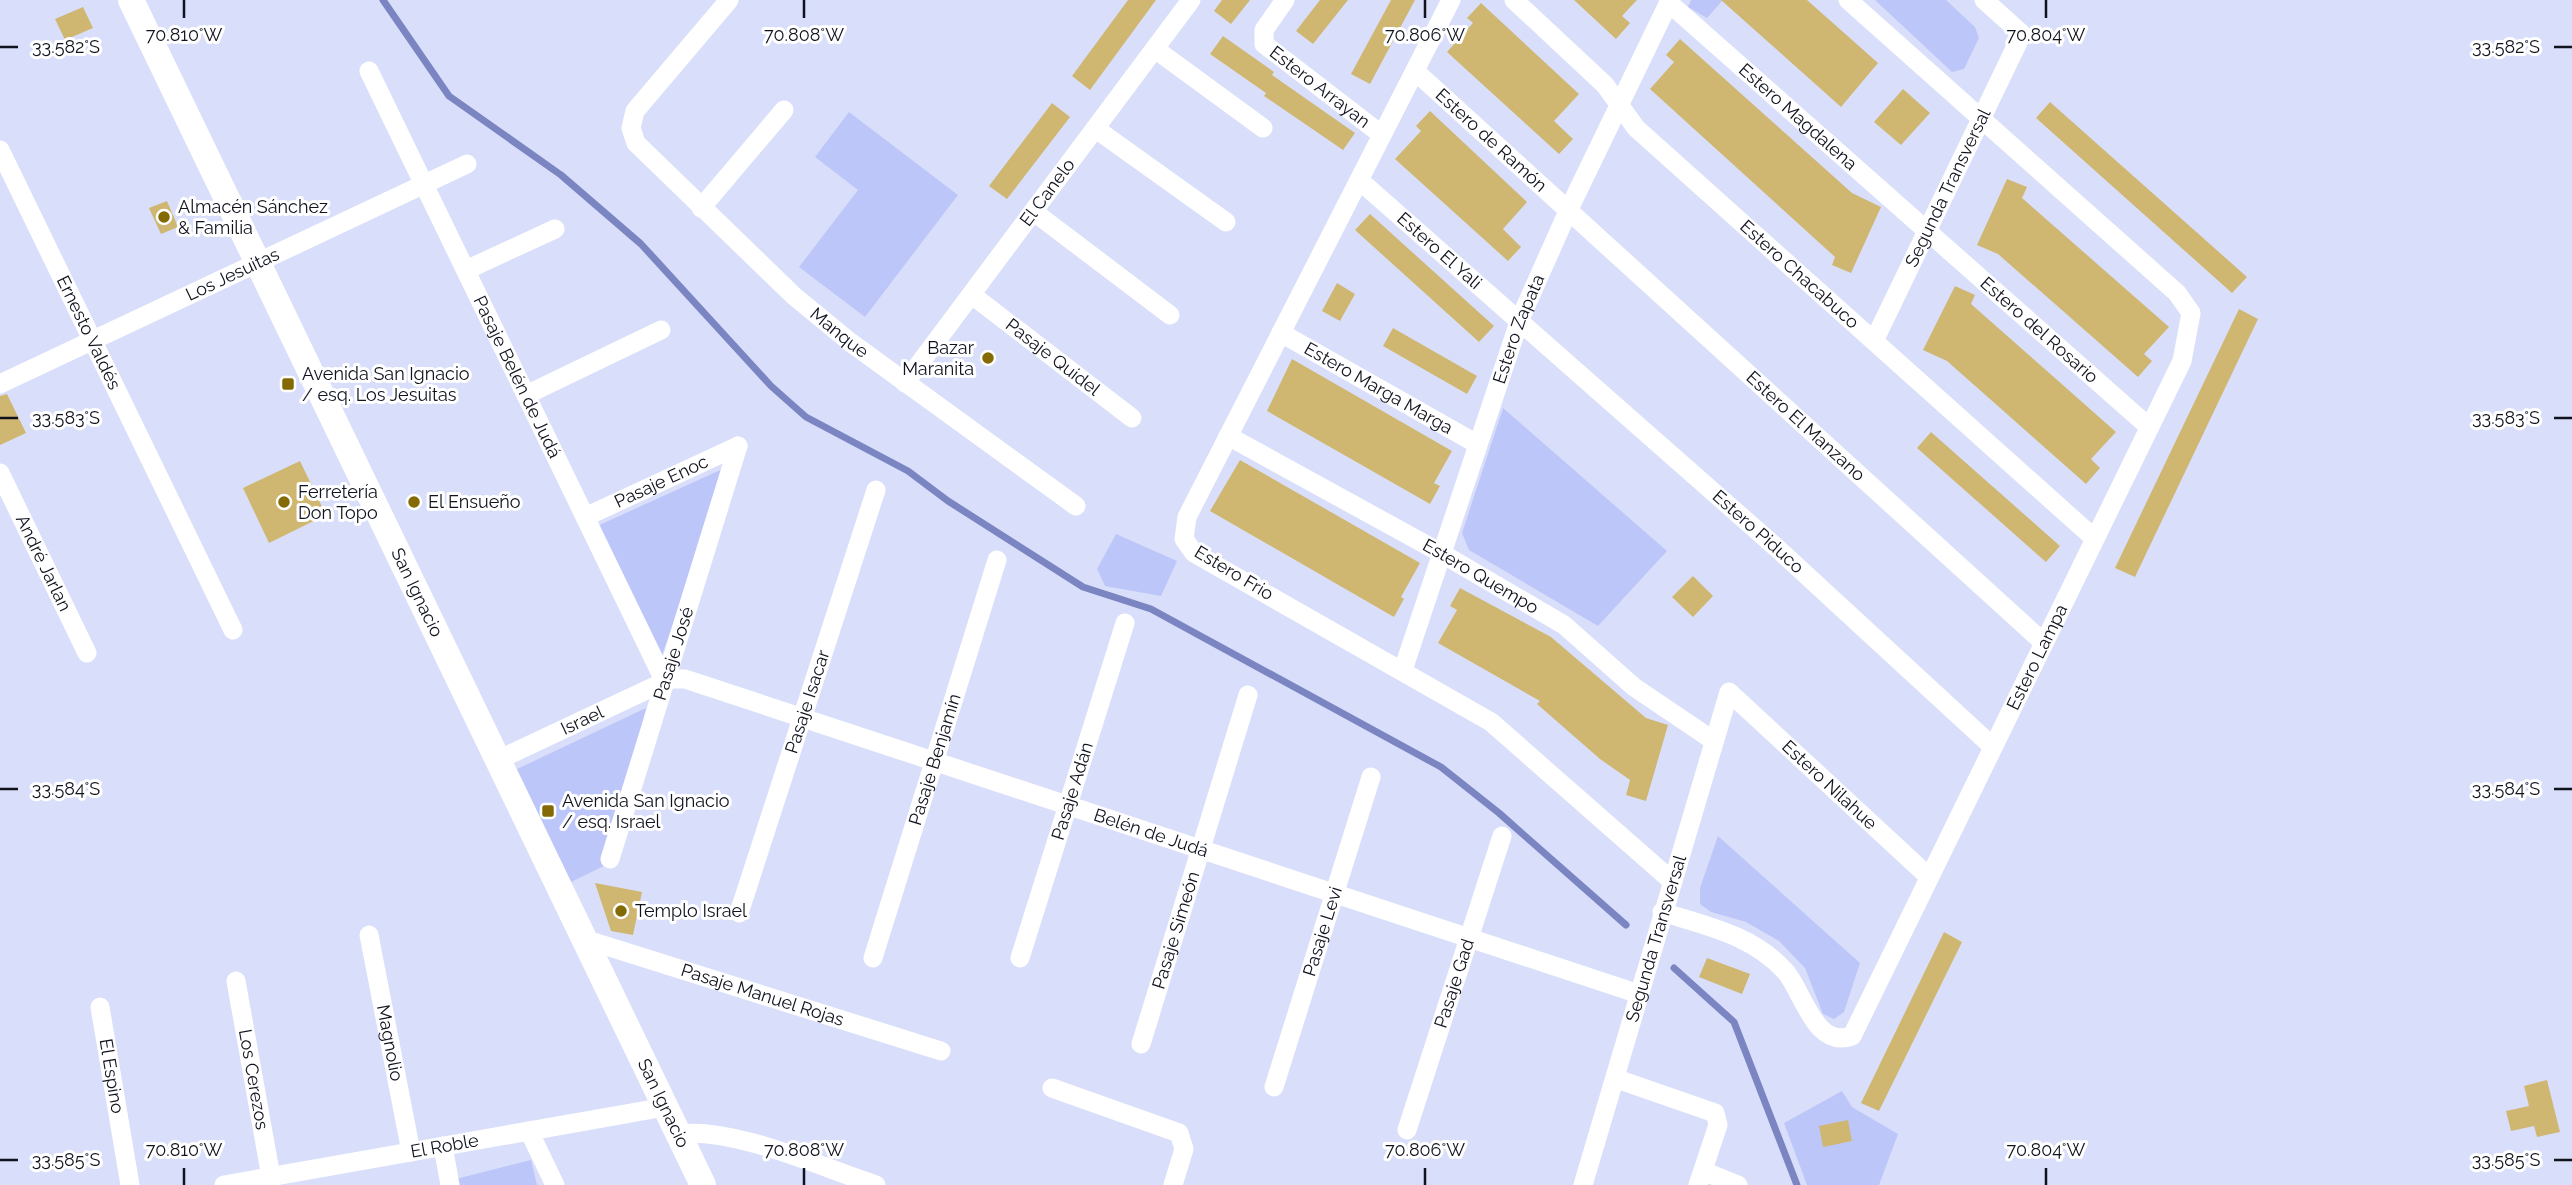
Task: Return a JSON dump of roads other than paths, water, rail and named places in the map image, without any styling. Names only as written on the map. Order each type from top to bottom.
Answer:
[{"type":"main road","name":"San Ignacio","points":[[131,0],[703,1185]]},
{"type":"street","name":"Manque","points":[[729,0],[641,104],[631,128],[641,150],[794,296],[905,383],[1076,506]]},
{"type":"street","name":"El Canelo","points":[[905,383],[1191,0]]},
{"type":"street","name":"Estero Arrayan","points":[[1285,0],[1264,30],[1264,44],[1382,135]]},
{"type":"street","name":"Estero Frio","points":[[1451,0],[1185,521],[1184,539],[1194,553],[1403,670],[1503,731],[1672,881]]},
{"type":"street","name":"Estero Chacabuco","points":[[1514,0],[1605,85],[1636,128],[2095,539]]},
{"type":"street","name":"Estero Lampa","points":[[1662,912],[1720,929],[1756,946],[1779,966],[1797,987],[1825,1034],[1844,1039],[1852,1036],[2182,361],[2191,313],[2177,293],[1848,0]]},
{"type":"street","name":"Segunda Transversal","points":[[1874,341],[2022,34],[1984,0]]},
{"type":"street","name":"Estero Zapata","points":[[1403,670],[1520,319],[1569,209],[1669,1]]},
{"type":"street","name":"Estero Magdalena","points":[[1669,1],[1927,232]]},
{"type":"street","points":[[1155,49],[1263,128]]},
{"type":"street","name":"Pasaje Belén de Judá","points":[[369,71],[665,682]]},
{"type":"street","name":"Estero de Ramón","points":[[1415,71],[1569,209]]},
{"type":"street","points":[[701,208],[784,110]]},
{"type":"street","points":[[1096,129],[1226,222]]},
{"type":"street","name":"Ernesto Valdés","points":[[0,150],[233,631]]},
{"type":"street","name":"Los Jesuitas","points":[[0,384],[467,164]]},
{"type":"street","name":"Estero El Yali","points":[[1359,180],[1520,319]]},
{"type":"street","name":"Estero El Manzano","points":[[1569,209],[2044,643]]},
{"type":"street","points":[[1034,212],[1170,315]]},
{"type":"street","points":[[466,270],[555,229]]},
{"type":"street","name":"Estero del Rosario","points":[[1927,232],[2150,427]]},
{"type":"street","name":"Pasaje Quidel","points":[[972,295],[1132,418]]},
{"type":"street","name":"Estero Piduco","points":[[1520,319],[1993,747]]},
{"type":"street","points":[[526,395],[661,330]]},
{"type":"street","name":"Estero Marga Marga","points":[[1281,333],[1477,444]]},
{"type":"street","name":"Estero Quempo","points":[[1228,436],[1441,553],[1564,625],[1634,687],[1714,741]]},
{"type":"street","name":"Pasaje Enoc","points":[[585,517],[738,446]]},
{"type":"street","name":"Pasaje José","points":[[610,859],[738,446]]},
{"type":"street","name":"André Jarlan","points":[[0,473],[87,653]]},
{"type":"street","name":"Pasaje Isacar","points":[[739,913],[876,489]]},
{"type":"street","name":"Pasaje Benjamín","points":[[873,958],[997,560]]},
{"type":"street","name":"Pasaje Adán","points":[[1020,958],[1125,623]]},
{"type":"street","name":"Belén de Judá","points":[[665,682],[677,678],[693,681],[1068,807],[1639,993]]},
{"type":"street","name":"Israel","points":[[498,760],[665,682]]},
{"type":"street","name":"Segunda Transversal","points":[[1583,1185],[1617,1079],[1662,912],[1729,692]]},
{"type":"street","name":"Estero Nilahue","points":[[1729,692],[1929,877]]},
{"type":"street","name":"Pasaje Simeón","points":[[1141,1044],[1248,695]]},
{"type":"street","name":"Pasaje Levi","points":[[1274,1087],[1371,777]]},
{"type":"street","name":"Pasaje Gad","points":[[1407,1130],[1502,836]]},
{"type":"street","name":"Magnolio","points":[[369,934],[411,1152]]},
{"type":"street","name":"Pasaje Manuel Rojas","points":[[584,939],[941,1051]]},
{"type":"street","name":"Los Cerezos","points":[[236,981],[271,1177]]},
{"type":"street","name":"El Espino","points":[[100,1007],[130,1185]]},
{"type":"street","points":[[1617,1079],[1712,1111],[1717,1117],[1718,1125],[1700,1178],[1738,1185]]},
{"type":"street","points":[[1052,1088],[1180,1133],[1184,1149],[1173,1185]]},
{"type":"street","name":"El Roble","points":[[224,1185],[271,1177],[305,1178],[411,1152],[665,1107]]},
{"type":"street","points":[[529,1131],[555,1185]]},
{"type":"street","points":[[678,1134],[702,1132],[735,1138],[876,1185]]},
{"type":"street","points":[[443,1146],[450,1185]]},
{"type":"waterway","points":[[383,0],[449,96],[561,175],[641,244],[771,386],[806,417],[908,471],[948,501],[1083,587],[1151,609],[1441,767],[1499,813],[1626,925]]},
{"type":"waterway","points":[[1674,968],[1734,1022],[1797,1185]]},
{"type":"place","name":"Almacén Sánchez & Familia","points":[[164,217]]},
{"type":"place","name":"Bazar Maranita","points":[[988,358]]},
{"type":"place","name":"Avenida San Ignacio / esq. Los Jesuitas","points":[[288,384]]},
{"type":"place","name":"Ferretería Don Topo","points":[[284,502]]},
{"type":"place","name":"El Ensueño","points":[[414,502]]},
{"type":"place","name":"Avenida San Ignacio / esq. Israel","points":[[548,811]]},
{"type":"place","name":"Templo Israel","points":[[621,911]]}]
